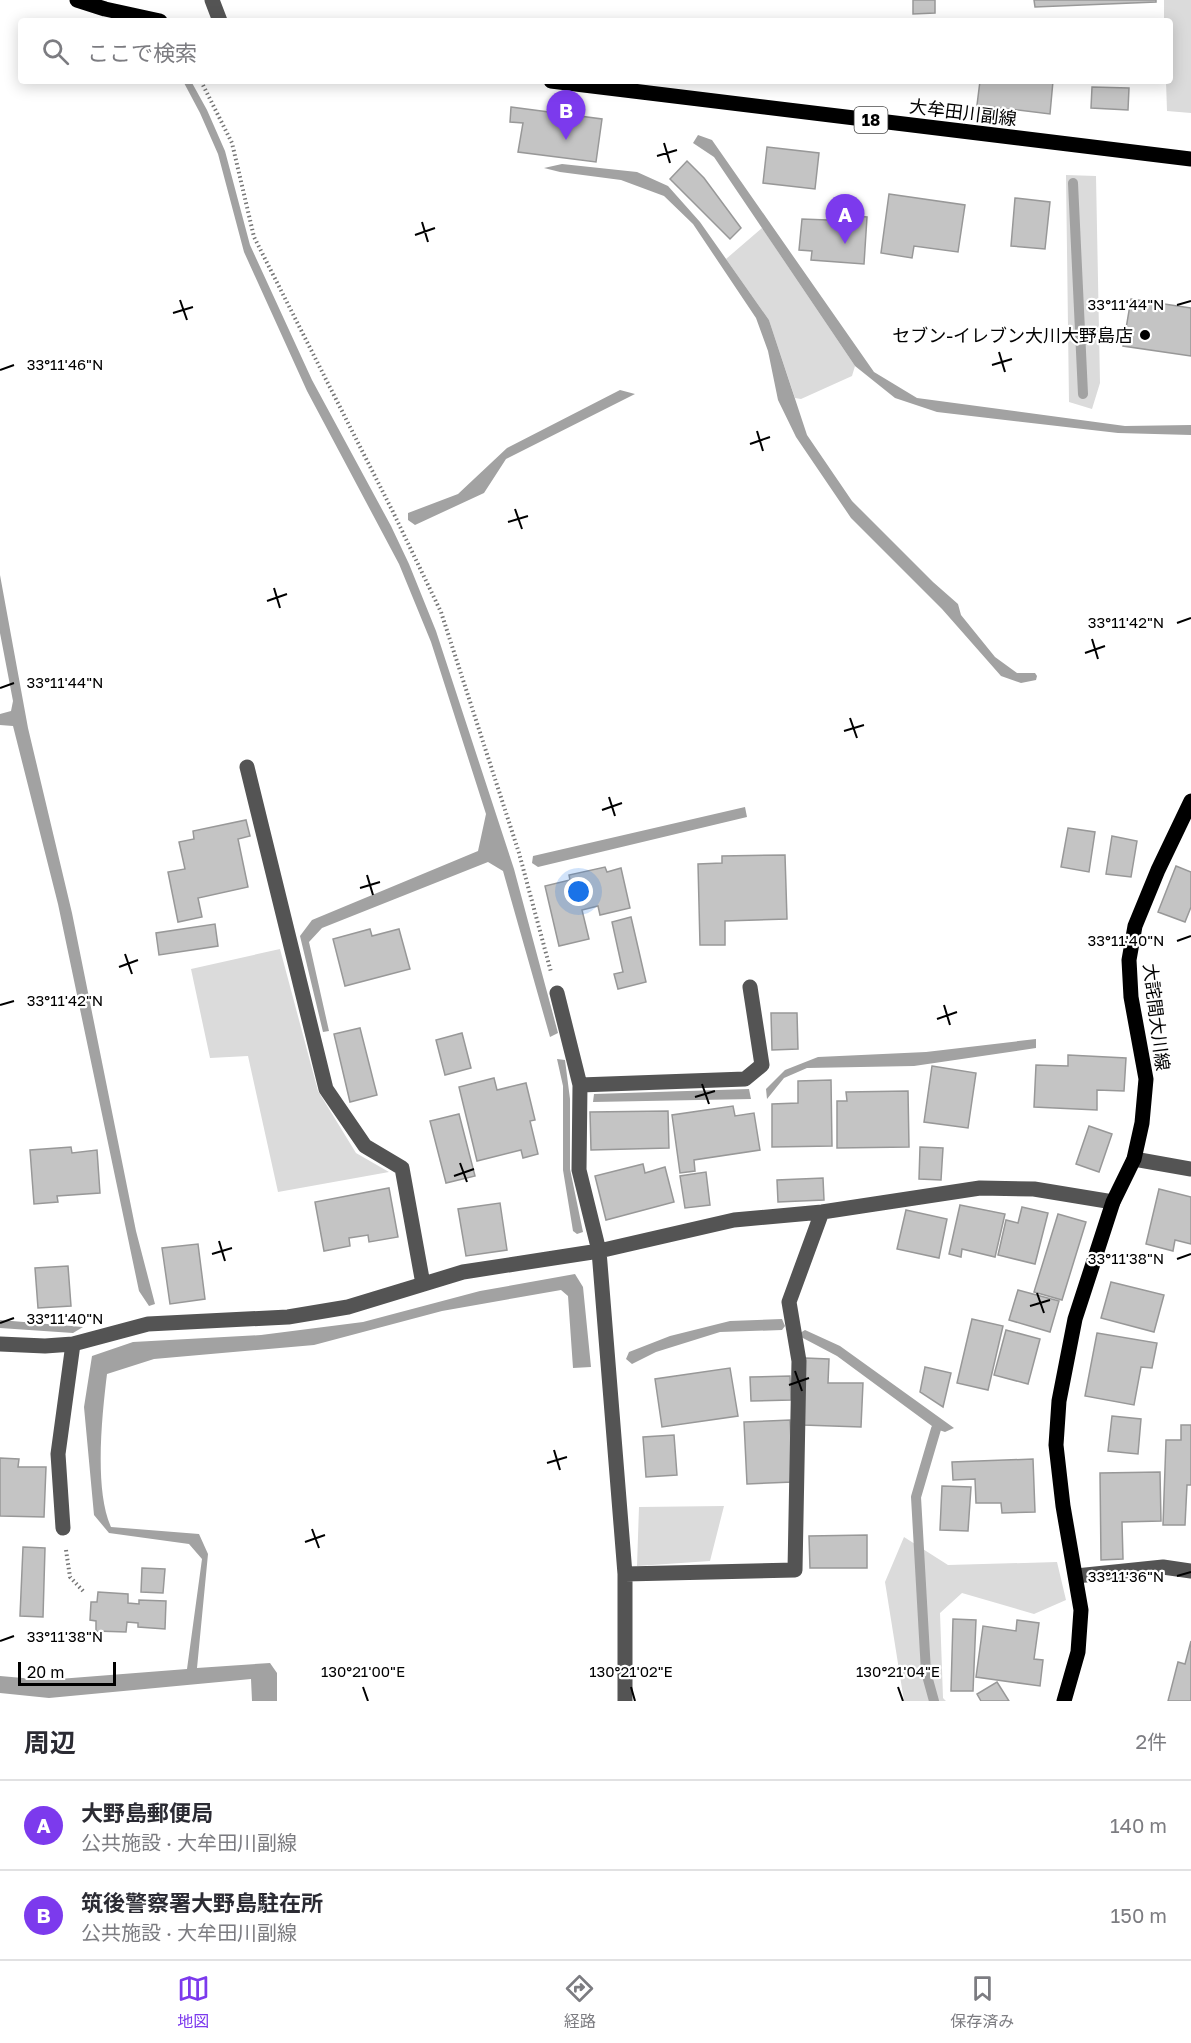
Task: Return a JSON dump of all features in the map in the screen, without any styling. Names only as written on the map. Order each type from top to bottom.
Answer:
[{"type":"main road","points":[[77,0],[146,18]]},
{"type":"main road","name":"大牟田川副線","points":[[576,84],[1191,159]]},
{"type":"main road","name":"大詫間大川線","points":[[1064,1701],[1078,1652],[1081,1610],[1063,1506],[1056,1445],[1059,1401],[1075,1318],[1113,1202],[1134,1159],[1142,1123],[1146,1079],[1131,997],[1129,960],[1135,926],[1158,870],[1191,801]]},
{"type":"street","points":[[212,0],[219,18]]},
{"type":"street","points":[[247,767],[326,1089],[365,1146],[402,1168],[423,1284]]},
{"type":"street","points":[[580,1085],[745,1079],[762,1065],[750,987]]},
{"type":"street","points":[[557,993],[580,1085],[579,1170],[599,1251],[625,1574],[625,1701]]},
{"type":"street","points":[[1134,1159],[1191,1169]]},
{"type":"street","points":[[0,1344],[45,1346],[73,1344],[148,1324],[288,1317],[348,1307],[463,1272],[599,1251],[734,1220],[822,1212],[980,1188],[1034,1189],[1113,1202]]},
{"type":"street","points":[[625,1574],[795,1570],[799,1361],[789,1302],[822,1212]]},
{"type":"street","points":[[63,1528],[58,1454],[73,1344]]},
{"type":"street","points":[[1076,1575],[1162,1568],[1191,1571]]},
{"type":"path","points":[[202,84],[232,143],[255,237],[441,612],[519,853],[557,993]]},
{"type":"path","points":[[63,1528],[70,1577],[83,1592]]},
{"type":"shaded area","points":[[1164,0],[1191,0],[1191,113],[1167,111],[1166,84],[1173,84],[1173,18],[1164,18]]},
{"type":"shaded area","points":[[185,84],[193,84],[207,110],[225,151],[250,245],[312,380],[391,526],[436,631],[514,869],[558,1033],[550,1037],[503,871],[488,862],[322,928],[309,942],[329,1031],[323,1032],[300,936],[312,920],[478,851],[486,814],[431,642],[399,564],[307,391],[244,252],[218,154]]},
{"type":"shaded area","points":[[698,135],[712,140],[874,372],[917,398],[1125,426],[1191,425],[1191,435],[1118,433],[937,412],[895,398],[855,366],[714,157],[693,143]]},
{"type":"shaded area","points":[[562,164],[637,172],[668,186],[700,222],[769,320],[807,435],[852,501],[958,604],[961,615],[995,657],[1017,673],[1035,673],[1036,680],[1021,683],[1001,676],[942,609],[851,518],[796,437],[778,400],[768,351],[756,318],[693,224],[664,196],[621,180],[544,168]]},
{"type":"shaded area","points":[[1066,175],[1096,176],[1100,383],[1092,409],[1069,402]]},
{"type":"shaded area","points":[[762,228],[855,366],[852,376],[801,399],[795,398],[769,320],[726,259]]},
{"type":"shaded area","points":[[620,390],[635,394],[506,459],[484,493],[415,525],[408,520],[408,513],[458,494],[507,448]]},
{"type":"shaded area","points":[[0,575],[28,728],[72,913],[136,1231],[155,1304],[149,1306],[139,1291],[58,904],[13,726],[0,725],[0,714],[11,711],[13,701],[0,633]]},
{"type":"shaded area","points":[[745,807],[747,817],[538,867],[532,863],[533,856]]},
{"type":"shaded area","points":[[280,949],[318,1091],[356,1153],[389,1172],[278,1192],[248,1056],[210,1058],[191,969]]},
{"type":"shaded area","points":[[1036,1039],[1036,1048],[914,1066],[807,1068],[784,1078],[767,1099],[766,1089],[785,1070],[818,1057],[926,1052]]},
{"type":"shaded area","points":[[557,1059],[565,1060],[570,1099],[570,1169],[583,1232],[577,1234],[573,1231],[563,1170],[563,1086]]},
{"type":"shaded area","points":[[749,1089],[751,1099],[593,1102],[594,1094]]},
{"type":"shaded area","points":[[575,1274],[583,1287],[591,1367],[573,1368],[568,1296],[561,1290],[442,1311],[314,1345],[154,1359],[107,1374],[101,1473],[106,1511],[111,1527],[199,1534],[208,1554],[197,1668],[270,1663],[277,1673],[277,1701],[252,1701],[251,1679],[49,1698],[0,1693],[0,1676],[46,1680],[187,1669],[202,1559],[189,1544],[109,1533],[94,1515],[84,1407],[92,1356],[133,1342],[261,1335],[363,1322],[480,1291]]},
{"type":"shaded area","points":[[782,1319],[785,1326],[782,1330],[720,1332],[656,1352],[632,1364],[626,1359],[629,1352],[670,1336],[730,1321]]},
{"type":"shaded area","points":[[0,1320],[83,1327],[73,1333],[0,1328]]},
{"type":"shaded area","points":[[805,1330],[840,1346],[954,1428],[945,1432],[936,1429],[837,1356],[801,1337],[800,1333]]},
{"type":"shaded area","points":[[724,1506],[710,1561],[637,1566],[639,1507]]},
{"type":"shaded area","points":[[904,1537],[948,1565],[1057,1562],[1066,1600],[1034,1614],[962,1593],[940,1613],[943,1698],[946,1701],[904,1701],[885,1582]]},
{"type":"building","points":[[913,0],[935,0],[935,13],[913,14]]},
{"type":"building","points":[[1034,0],[1156,0],[1156,2],[1035,7]]},
{"type":"building","points":[[980,84],[1053,84],[1050,114],[977,105]]},
{"type":"building","points":[[1092,87],[1129,88],[1128,110],[1091,108]]},
{"type":"building","points":[[511,107],[602,119],[596,162],[518,152],[523,123],[510,122]]},
{"type":"building","points":[[767,147],[819,153],[815,189],[763,183]]},
{"type":"building","points":[[687,161],[704,178],[741,228],[730,239],[670,179]]},
{"type":"building","points":[[889,194],[965,205],[958,252],[914,246],[912,258],[881,253]]},
{"type":"building","points":[[1015,198],[1050,202],[1045,249],[1011,246]]},
{"type":"building","points":[[829,214],[867,217],[864,264],[811,260],[812,251],[799,250],[802,219],[828,220]]},
{"type":"building","points":[[1131,299],[1191,308],[1191,356],[1123,346]]},
{"type":"building","points":[[246,820],[250,836],[238,839],[248,887],[198,898],[202,917],[178,922],[168,872],[185,869],[179,842],[194,839],[193,831]]},
{"type":"building","points":[[1068,828],[1095,832],[1089,872],[1061,867]]},
{"type":"building","points":[[1112,836],[1137,841],[1131,877],[1106,874]]},
{"type":"building","points":[[785,855],[787,919],[725,921],[725,945],[700,945],[698,864],[722,863],[722,856]]},
{"type":"building","points":[[1176,866],[1191,872],[1191,907],[1185,922],[1158,912]]},
{"type":"building","points":[[605,867],[607,872],[621,868],[630,908],[600,915],[598,906],[582,910],[589,939],[559,946],[545,886],[570,880],[569,875]]},
{"type":"building","points":[[631,917],[646,982],[618,989],[614,974],[623,972],[612,922]]},
{"type":"building","points":[[215,924],[218,946],[159,955],[156,933]]},
{"type":"building","points":[[370,929],[372,936],[399,929],[410,969],[345,986],[333,939]]},
{"type":"building","points":[[771,1013],[797,1013],[798,1049],[772,1050]]},
{"type":"building","points":[[360,1028],[377,1095],[350,1102],[334,1034]]},
{"type":"building","points":[[462,1033],[471,1068],[445,1075],[436,1040]]},
{"type":"building","points":[[1068,1055],[1126,1058],[1124,1091],[1097,1090],[1097,1110],[1034,1107],[1036,1065],[1068,1066]]},
{"type":"building","points":[[932,1066],[976,1073],[968,1128],[924,1122]]},
{"type":"building","points":[[494,1078],[497,1090],[526,1083],[535,1120],[530,1121],[538,1154],[523,1158],[521,1150],[477,1161],[459,1087]]},
{"type":"building","points":[[831,1080],[832,1146],[772,1147],[772,1104],[798,1103],[798,1081]]},
{"type":"building","points":[[908,1091],[909,1147],[837,1148],[837,1101],[847,1101],[846,1092]]},
{"type":"building","points":[[733,1106],[735,1116],[754,1113],[760,1150],[694,1160],[695,1171],[680,1173],[672,1115]]},
{"type":"building","points":[[668,1111],[669,1148],[591,1150],[590,1112]]},
{"type":"building","points":[[459,1114],[475,1176],[446,1183],[430,1121]]},
{"type":"building","points":[[1089,1126],[1112,1134],[1099,1172],[1076,1164]]},
{"type":"building","points":[[71,1147],[72,1153],[97,1150],[100,1193],[57,1196],[58,1202],[34,1204],[30,1150]]},
{"type":"building","points":[[920,1147],[943,1148],[941,1180],[919,1179]]},
{"type":"building","points":[[643,1164],[645,1173],[665,1167],[674,1202],[606,1220],[595,1176]]},
{"type":"building","points":[[706,1172],[710,1205],[685,1208],[680,1176]]},
{"type":"building","points":[[823,1178],[824,1200],[778,1202],[777,1180]]},
{"type":"building","points":[[389,1188],[398,1237],[369,1242],[368,1235],[349,1238],[350,1246],[324,1251],[315,1202]]},
{"type":"building","points":[[1159,1189],[1191,1197],[1191,1244],[1175,1240],[1173,1251],[1146,1244]]},
{"type":"building","points":[[500,1203],[507,1250],[466,1256],[458,1209]]},
{"type":"building","points":[[960,1205],[1005,1214],[995,1257],[962,1249],[961,1257],[949,1254]]},
{"type":"building","points":[[1022,1207],[1048,1213],[1035,1264],[998,1255],[1006,1220],[1018,1223]]},
{"type":"building","points":[[906,1210],[947,1219],[939,1258],[897,1249]]},
{"type":"building","points":[[1058,1214],[1086,1222],[1062,1300],[1034,1292]]},
{"type":"building","points":[[198,1244],[205,1299],[170,1304],[162,1248]]},
{"type":"building","points":[[68,1266],[71,1306],[38,1308],[35,1268]]},
{"type":"building","points":[[1111,1282],[1164,1295],[1154,1332],[1101,1318]]},
{"type":"building","points":[[1018,1290],[1059,1301],[1050,1332],[1009,1320]]},
{"type":"building","points":[[972,1319],[1003,1326],[988,1390],[957,1383]]},
{"type":"building","points":[[1006,1330],[1040,1339],[1028,1384],[994,1375]]},
{"type":"building","points":[[1097,1333],[1157,1343],[1152,1368],[1141,1367],[1134,1405],[1085,1396]]},
{"type":"building","points":[[805,1358],[829,1359],[828,1383],[863,1383],[861,1427],[803,1425]]},
{"type":"building","points":[[925,1367],[951,1373],[943,1407],[920,1392]]},
{"type":"building","points":[[730,1368],[738,1416],[662,1427],[655,1379]]},
{"type":"building","points":[[790,1376],[791,1400],[751,1401],[750,1377]]},
{"type":"building","points":[[1112,1416],[1141,1419],[1138,1454],[1108,1451]]},
{"type":"building","points":[[790,1420],[793,1482],[747,1484],[744,1422]]},
{"type":"building","points":[[1181,1425],[1191,1425],[1191,1485],[1187,1485],[1185,1525],[1163,1525],[1166,1440],[1181,1440]]},
{"type":"building","points":[[674,1435],[677,1475],[646,1477],[643,1437]]},
{"type":"building","points":[[0,1458],[19,1459],[18,1467],[46,1467],[44,1517],[0,1516]]},
{"type":"building","points":[[1033,1459],[1035,1512],[1002,1513],[1001,1503],[976,1503],[975,1479],[953,1480],[952,1462]]},
{"type":"building","points":[[1160,1472],[1161,1521],[1122,1522],[1123,1559],[1101,1560],[1100,1473]]},
{"type":"building","points":[[942,1486],[971,1487],[968,1531],[940,1530]]},
{"type":"building","points":[[867,1535],[867,1568],[810,1568],[809,1536]]},
{"type":"building","points":[[23,1547],[45,1548],[43,1617],[20,1616]]},
{"type":"building","points":[[142,1568],[165,1569],[163,1593],[141,1592]]},
{"type":"building","points":[[98,1592],[128,1594],[128,1603],[139,1604],[139,1600],[166,1601],[165,1629],[138,1627],[138,1623],[127,1622],[126,1632],[96,1631],[96,1621],[90,1620],[91,1602],[97,1602]]},
{"type":"building","points":[[953,1619],[976,1620],[973,1691],[951,1691]]},
{"type":"building","points":[[1017,1620],[1039,1623],[1034,1659],[1043,1660],[1040,1686],[976,1677],[983,1626],[1016,1631]]},
{"type":"building","points":[[1191,1641],[1191,1701],[1168,1701],[1178,1662],[1185,1664]]},
{"type":"building","points":[[997,1682],[1009,1701],[981,1701],[977,1694]]},
{"type":"waterway","points":[[1073,183],[1083,394]]},
{"type":"waterway","points":[[934,1701],[926,1672],[916,1497],[936,1429]]},
{"type":"place","name":"筑後警察署大野島駐在所","points":[[566,140]]},
{"type":"place","name":"大野島郵便局","points":[[845,244]]},
{"type":"place","name":"セブン-イレブン大川大野島店","points":[[1145,335]]}]
